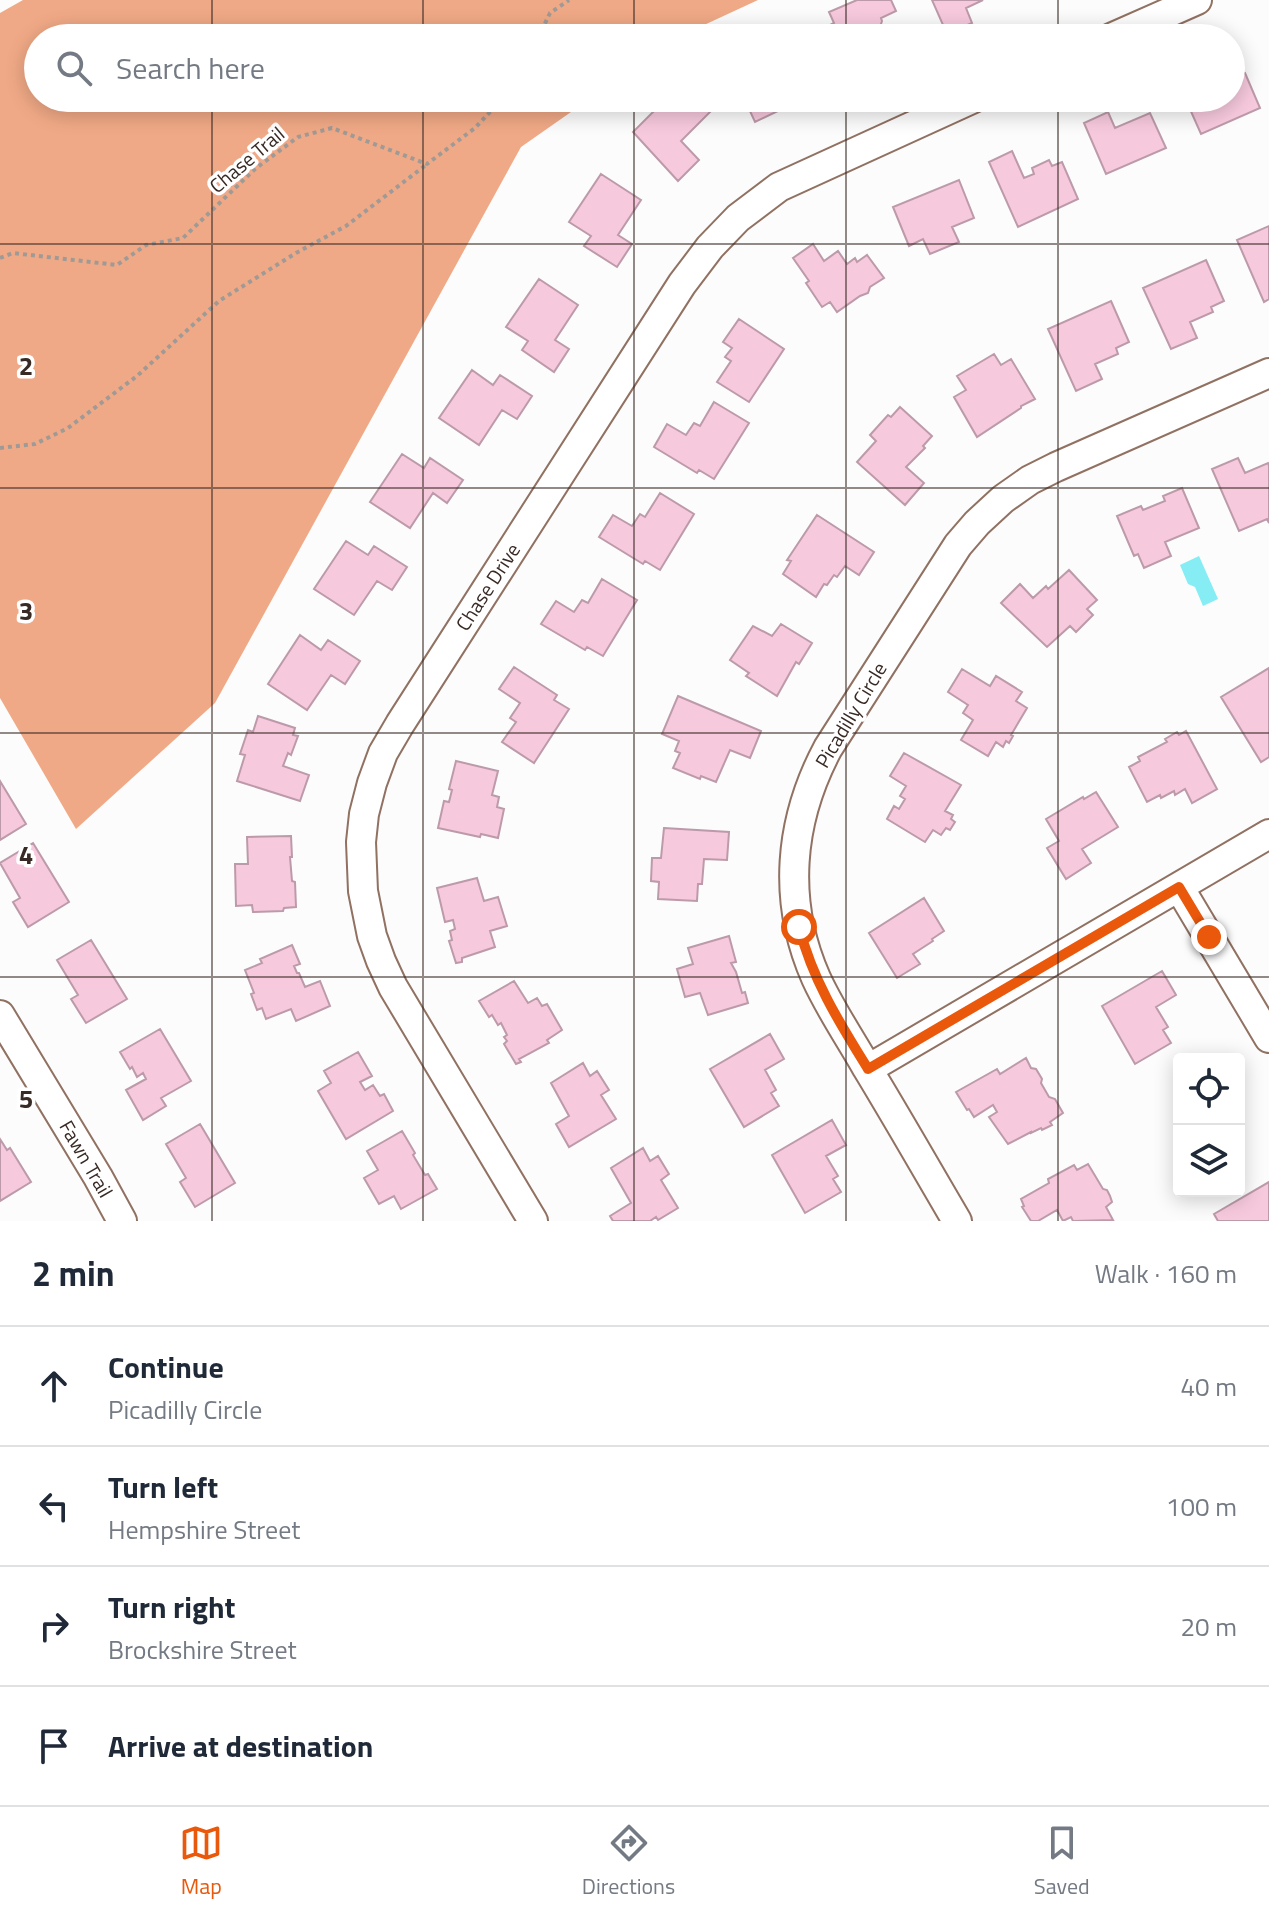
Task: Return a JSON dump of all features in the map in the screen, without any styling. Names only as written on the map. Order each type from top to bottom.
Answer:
[{"type":"street","points":[[1143,24],[1197,0]]},
{"type":"street","name":"Chase Drive","points":[[533,1221],[393,987],[372,936],[363,891],[361,842],[364,814],[379,763],[425,684],[682,284],[710,247],[738,218],[779,187],[943,112]]},
{"type":"street","name":"Picadilly Circle","points":[[957,1221],[827,1001],[806,952],[799,927],[794,874],[799,821],[815,772],[958,545],[1003,499],[1056,467],[1269,373]]},
{"type":"street","points":[[868,1069],[1269,834]]},
{"type":"street","points":[[1179,887],[1269,1038]]},
{"type":"street","name":"Fawn Trail","points":[[0,1015],[122,1221]]},
{"type":"path","points":[[545,24],[550,13],[569,0]]},
{"type":"path","points":[[0,448],[35,444],[68,428],[137,376],[219,301],[346,226],[475,128],[490,112]]},
{"type":"path","name":"Chase Trail","points":[[0,258],[13,253],[117,265],[146,245],[183,238],[255,169],[298,137],[332,128],[427,164]]},
{"type":"shaded area","points":[[23,0],[758,0],[706,24],[24,24],[24,112],[571,112],[521,147],[215,703],[76,829],[0,698],[0,13]]},
{"type":"water","points":[[1199,556],[1218,599],[1203,606],[1180,565]]},
{"type":"building","points":[[857,0],[891,0],[896,11],[881,18],[881,24],[832,24],[829,12]]},
{"type":"building","points":[[932,0],[983,0],[966,8],[972,23],[943,24]]},
{"type":"building","points":[[1245,73],[1260,108],[1201,134],[1191,112],[1245,112]]},
{"type":"building","points":[[653,112],[710,112],[681,141],[699,160],[678,181],[633,132]]},
{"type":"building","points":[[750,112],[776,112],[755,122]]},
{"type":"building","points":[[1108,112],[1115,128],[1150,113],[1166,148],[1106,174],[1084,123]]},
{"type":"building","points":[[1012,151],[1024,178],[1034,174],[1032,168],[1049,160],[1052,166],[1062,162],[1078,199],[1018,227],[989,162]]},
{"type":"building","points":[[601,174],[641,200],[618,235],[632,244],[617,267],[584,246],[591,236],[569,222]]},
{"type":"building","points":[[959,180],[974,218],[952,227],[959,242],[930,254],[923,239],[909,246],[893,207]]},
{"type":"building","points":[[1269,226],[1269,299],[1264,302],[1237,240]]},
{"type":"building","points":[[813,244],[824,261],[838,251],[847,264],[867,255],[884,278],[870,287],[868,293],[837,312],[830,302],[822,307],[793,258]]},
{"type":"building","points":[[1206,260],[1224,301],[1211,307],[1213,312],[1190,322],[1197,338],[1171,349],[1143,288]]},
{"type":"building","points":[[539,279],[578,305],[555,340],[569,349],[554,372],[522,350],[528,341],[506,327]]},
{"type":"building","points":[[1111,301],[1129,342],[1116,348],[1118,354],[1095,364],[1102,379],[1076,391],[1048,329]]},
{"type":"building","points":[[739,319],[784,349],[749,402],[717,382],[731,361],[725,357],[732,348],[723,342]]},
{"type":"building","points":[[994,354],[1001,365],[1011,359],[1035,399],[977,437],[954,397],[966,390],[957,376]]},
{"type":"building","points":[[472,370],[493,385],[500,375],[532,396],[517,419],[502,410],[479,445],[439,418]]},
{"type":"building","points":[[714,402],[749,423],[714,479],[699,470],[697,473],[654,447],[667,424],[686,435],[694,423],[700,426]]},
{"type":"building","points":[[900,407],[932,436],[906,467],[924,483],[905,505],[857,462],[876,441],[870,435]]},
{"type":"building","points":[[402,454],[424,468],[430,458],[463,480],[447,503],[433,493],[410,528],[370,502]]},
{"type":"building","points":[[1238,458],[1245,473],[1268,463],[1269,466],[1269,523],[1267,519],[1239,531],[1212,469]]},
{"type":"building","points":[[1182,488],[1199,528],[1165,542],[1171,556],[1144,568],[1138,554],[1134,556],[1117,516],[1165,501],[1163,496]]},
{"type":"building","points":[[660,493],[694,514],[660,570],[645,561],[643,564],[599,537],[613,515],[632,526],[640,514],[645,517]]},
{"type":"building","points":[[817,515],[874,552],[859,575],[845,566],[837,577],[834,575],[827,585],[824,584],[816,597],[783,574],[791,561],[787,560]]},
{"type":"building","points":[[346,541],[368,555],[374,546],[407,567],[392,590],[377,581],[354,615],[314,589]]},
{"type":"building","points":[[1069,570],[1097,600],[1087,609],[1093,615],[1076,632],[1070,626],[1047,647],[1001,603],[1020,584],[1033,598]]},
{"type":"building","points":[[602,579],[637,600],[603,656],[587,647],[585,650],[541,624],[556,601],[574,612],[582,600],[588,603]]},
{"type":"building","points":[[781,624],[812,643],[799,664],[796,662],[777,696],[746,676],[749,673],[730,660],[753,626],[772,636]]},
{"type":"building","points":[[300,635],[321,650],[328,640],[360,661],[345,684],[331,675],[307,710],[268,684]]},
{"type":"building","points":[[514,667],[557,695],[554,700],[569,709],[534,763],[502,742],[516,722],[510,718],[520,703],[499,689]]},
{"type":"building","points":[[1269,668],[1269,757],[1261,762],[1221,697]]},
{"type":"building","points":[[962,669],[990,686],[996,676],[1022,692],[1016,701],[1027,708],[1009,743],[1006,741],[1003,747],[996,742],[988,756],[961,740],[973,720],[963,713],[968,705],[948,692]]},
{"type":"building","points":[[678,696],[761,731],[750,758],[730,750],[716,782],[673,768],[680,753],[675,751],[679,741],[662,734]]},
{"type":"building","points":[[258,716],[295,728],[293,735],[298,736],[283,766],[309,775],[300,801],[237,781],[245,755],[240,754],[248,730],[253,732]]},
{"type":"building","points":[[1186,731],[1217,789],[1192,803],[1185,789],[1175,795],[1174,791],[1147,802],[1129,767],[1140,761],[1138,757],[1167,742],[1165,739]]},
{"type":"building","points":[[904,753],[961,785],[945,811],[953,815],[951,819],[955,822],[950,830],[946,828],[941,835],[933,830],[925,842],[887,819],[894,806],[899,809],[905,799],[900,796],[906,786],[890,776]]},
{"type":"building","points":[[456,761],[498,771],[492,795],[499,797],[497,807],[504,809],[498,838],[438,828],[444,801],[449,802]]},
{"type":"building","points":[[0,781],[26,824],[0,840]]},
{"type":"building","points":[[1096,792],[1118,827],[1082,849],[1091,863],[1066,879],[1047,848],[1059,841],[1046,819]]},
{"type":"building","points":[[664,828],[729,832],[727,860],[704,859],[697,901],[658,899],[659,882],[651,881],[652,858],[661,858]]},
{"type":"building","points":[[291,836],[290,857],[296,907],[284,908],[283,911],[253,912],[252,905],[236,906],[235,864],[248,864],[247,837]]},
{"type":"building","points":[[33,843],[69,902],[28,927],[13,902],[20,898],[0,863]]},
{"type":"building","points":[[477,878],[484,901],[498,897],[507,926],[490,931],[495,947],[456,963],[449,941],[452,940],[450,931],[455,929],[453,920],[445,922],[437,888]]},
{"type":"building","points":[[924,898],[944,931],[913,954],[920,964],[897,978],[869,933]]},
{"type":"building","points":[[729,936],[736,962],[731,963],[748,1003],[708,1015],[700,993],[685,997],[677,969],[693,964],[688,948]]},
{"type":"building","points":[[91,940],[127,999],[86,1023],[71,999],[78,995],[57,960]]},
{"type":"building","points":[[292,945],[300,964],[294,966],[305,987],[320,981],[330,1006],[296,1021],[291,1009],[266,1019],[262,1008],[257,1010],[245,970],[262,963],[260,959]]},
{"type":"building","points":[[1162,971],[1176,995],[1156,1007],[1168,1027],[1163,1030],[1171,1043],[1135,1064],[1102,1006]]},
{"type":"building","points":[[514,981],[528,1003],[537,998],[542,1006],[547,1004],[562,1030],[547,1040],[549,1043],[519,1059],[521,1062],[516,1064],[504,1044],[507,1035],[501,1023],[498,1025],[492,1015],[489,1017],[479,1001]]},
{"type":"building","points":[[160,1029],[191,1081],[161,1098],[166,1106],[143,1120],[126,1090],[146,1079],[143,1073],[137,1077],[120,1052]]},
{"type":"building","points":[[770,1034],[784,1059],[765,1070],[776,1090],[771,1093],[779,1106],[744,1127],[710,1069]]},
{"type":"building","points":[[358,1052],[372,1076],[360,1082],[365,1090],[373,1085],[380,1096],[384,1094],[393,1111],[346,1139],[318,1091],[331,1083],[324,1071]]},
{"type":"building","points":[[1026,1058],[1042,1079],[1049,1097],[1055,1099],[1063,1113],[1050,1122],[1052,1125],[1008,1144],[989,1117],[997,1112],[993,1105],[974,1117],[956,1092],[997,1069],[1000,1074]]},
{"type":"building","points":[[583,1063],[590,1076],[597,1071],[609,1090],[601,1095],[616,1119],[569,1147],[556,1124],[569,1116],[551,1083]]},
{"type":"building","points":[[832,1120],[846,1145],[826,1156],[838,1176],[833,1179],[841,1192],[805,1213],[772,1155]]},
{"type":"building","points":[[200,1124],[235,1183],[195,1207],[180,1182],[186,1178],[166,1144]]},
{"type":"building","points":[[402,1131],[425,1175],[428,1174],[437,1189],[401,1209],[394,1196],[379,1204],[364,1178],[378,1170],[367,1151]]},
{"type":"building","points":[[0,1139],[7,1150],[10,1148],[31,1182],[0,1201]]},
{"type":"building","points":[[643,1148],[650,1161],[658,1156],[669,1174],[661,1180],[678,1208],[658,1220],[656,1217],[650,1221],[613,1221],[610,1216],[631,1203],[611,1168]]},
{"type":"building","points":[[1088,1164],[1110,1196],[1112,1202],[1106,1207],[1113,1220],[1073,1221],[1071,1217],[1063,1221],[1057,1210],[1038,1221],[1031,1221],[1022,1207],[1021,1199],[1074,1165],[1077,1170]]},
{"type":"building","points":[[1269,1182],[1269,1221],[1218,1221],[1214,1214]]},
{"type":"route","points":[[799,927],[827,1001],[868,1069],[1179,887],[1209,937]]}]
